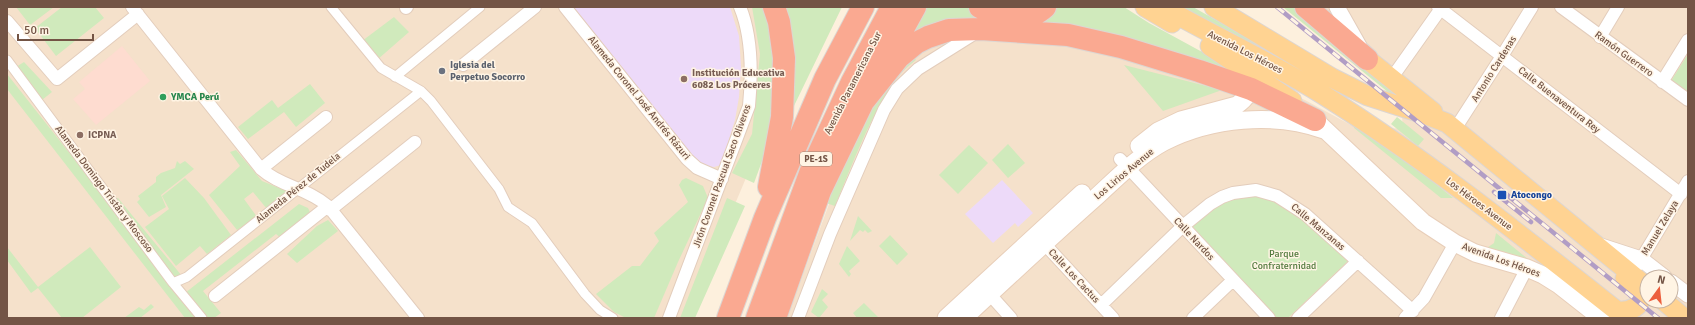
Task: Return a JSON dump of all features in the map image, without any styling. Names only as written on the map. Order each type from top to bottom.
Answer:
[{"type":"highway","points":[[765,218],[772,166],[782,117],[784,58],[779,22],[774,7]]},
{"type":"highway","points":[[825,79],[854,7]]},
{"type":"highway","name":"PE-1S","points":[[728,318],[765,218],[825,79],[863,7]]},
{"type":"highway","name":"Avenida Panamericana Sur","points":[[756,318],[812,168],[852,82],[892,7]]},
{"type":"highway","points":[[775,318],[820,191],[863,102],[915,7]]},
{"type":"highway","points":[[980,7],[997,15],[1013,18],[1029,16],[1045,7]]},
{"type":"highway","points":[[1306,7],[1367,59]]},
{"type":"highway","points":[[863,102],[899,57],[916,43],[933,34],[949,30],[981,29],[1082,38],[1160,59],[1250,80],[1319,125]]},
{"type":"main road","points":[[1146,7],[1250,80]]},
{"type":"main road","name":"Avenida Los Héroes","points":[[1163,7],[1279,69],[1321,93],[1367,123],[1496,216],[1615,316]]},
{"type":"main road","name":"Avenida Los Héroes","points":[[1214,7],[1332,78],[1368,96],[1424,114],[1451,126],[1604,251],[1637,267],[1639,271]]},
{"type":"main road","points":[[1367,59],[1451,126]]},
{"type":"main road","name":"Los Lirios Avenue","points":[[946,318],[985,290],[1124,164],[1158,131],[1171,124],[1200,114],[1237,105],[1244,100],[1250,80]]},
{"type":"main road","name":"Los Lirios Avenue","points":[[1124,164],[1164,142],[1200,127],[1241,121],[1271,120],[1319,125]]},
{"type":"main road","name":"Avenida Los Héroes","points":[[1319,125],[1423,222],[1455,243],[1475,253],[1527,268],[1615,316]]},
{"type":"main road","points":[[1604,251],[1619,272],[1636,289],[1640,296],[1639,303],[1635,308],[1615,316]]},
{"type":"main road","name":"Los Lirios Avenue","points":[[964,318],[985,290]]},
{"type":"main road","points":[[1644,318],[1650,309]]},
{"type":"main road","points":[[1673,309],[1684,318]]},
{"type":"street","points":[[331,7],[381,68],[421,90],[431,101],[489,175],[508,207],[532,223],[586,294],[600,310],[613,318]]},
{"type":"street","points":[[395,77],[480,7]]},
{"type":"street","points":[[464,65],[535,7]]},
{"type":"street","name":"Alameda Coronel José Andrés Rázuri","points":[[565,7],[687,159],[697,168],[722,179]]},
{"type":"street","name":"Jirón Coronel Pascual Saco Oliveros","points":[[669,318],[749,106],[751,83],[750,61],[747,33],[740,7]]},
{"type":"street","points":[[1337,7],[1367,59]]},
{"type":"street","name":"Antonio Cardenas","points":[[1451,126],[1502,56],[1532,7]]},
{"type":"street","name":"Ramón Guerrero","points":[[1561,7],[1688,100]]},
{"type":"street","points":[[1600,37],[1618,7]]},
{"type":"street","points":[[1391,79],[1440,8]]},
{"type":"street","name":"Calle Buenaventura Rey","points":[[1440,8],[1680,194]]},
{"type":"street","points":[[7,21],[56,79],[135,10],[261,169],[269,176],[314,195],[329,208],[418,318]]},
{"type":"street","points":[[798,318],[830,234],[871,137],[897,89],[918,69],[981,29]]},
{"type":"street","points":[[1662,82],[1688,40]]},
{"type":"street","name":"Alameda Domingo Tristán y Moscoso","points":[[7,60],[173,283],[202,318]]},
{"type":"street","name":"Alameda Pérez de Tudela","points":[[173,283],[187,277],[421,90]]},
{"type":"street","points":[[261,169],[326,117]]},
{"type":"street","points":[[215,296],[415,142]]},
{"type":"street","name":"Calle Nardos","points":[[1124,164],[1269,318]]},
{"type":"street","name":"Manuel Zelaya","points":[[1637,267],[1688,181]]},
{"type":"street","name":"Calle Manzanas","points":[[1101,305],[1183,226],[1210,204],[1222,197],[1244,191],[1256,190],[1269,193],[1286,201],[1305,214],[1358,261],[1409,314]]},
{"type":"street","name":"Calle Los Cactus","points":[[1040,239],[1113,318]]},
{"type":"street","points":[[1409,314],[1424,298],[1455,243]]},
{"type":"street","points":[[1298,318],[1358,261]]},
{"type":"street","name":"Avenida Los Héroes","points":[[1637,267],[1642,269]]},
{"type":"street","points":[[1501,318],[1527,268]]},
{"type":"street","points":[[1193,318],[1233,280]]},
{"type":"street","points":[[1679,288],[1688,295]]},
{"type":"street","points":[[985,290],[1011,318]]},
{"type":"shaded area","points":[[7,7],[761,7],[762,140],[687,318],[7,318]]},
{"type":"shaded area","name":"Institución Educativa 6082 Los Próceres","points":[[571,7],[730,7],[739,36],[741,67],[739,97],[735,120],[721,165],[714,167],[706,166],[696,160],[680,144]]},
{"type":"shaded area","points":[[1320,7],[1688,7],[1688,318],[787,318],[832,196],[888,87],[921,50],[964,21],[1202,58],[1305,100],[1360,130],[1403,128],[1400,94]]},
{"type":"shaded area","points":[[122,46],[150,81],[96,125],[73,99],[85,89],[79,82]]},
{"type":"shaded area","points":[[1002,180],[1033,213],[1018,227],[1015,223],[993,243],[965,214]]},
{"type":"green space","points":[[16,7],[54,7],[30,25]]},
{"type":"green space","points":[[62,7],[95,7],[104,18],[56,56],[35,28]]},
{"type":"green space","points":[[752,7],[768,7],[777,59],[769,142],[754,183],[732,173],[752,134],[760,54]]},
{"type":"green space","points":[[783,7],[842,7],[792,110]]},
{"type":"green space","points":[[924,7],[969,7],[992,26],[891,60]]},
{"type":"green space","points":[[1056,7],[1124,7],[1149,23],[1226,65],[1222,73],[1028,24],[1053,11]]},
{"type":"green space","points":[[1174,7],[1193,7],[1267,49],[1266,54]]},
{"type":"green space","points":[[1283,7],[1299,7],[1408,98],[1399,101]]},
{"type":"green space","points":[[394,17],[409,32],[377,60],[362,41]]},
{"type":"green space","points":[[1688,54],[1688,94],[1671,81]]},
{"type":"green space","points":[[912,55],[916,60],[898,77],[879,107],[855,156],[835,206],[826,203],[852,144],[881,91]]},
{"type":"green space","points":[[24,62],[52,92],[42,100],[16,67]]},
{"type":"green space","points":[[1124,65],[1222,90],[1163,111]]},
{"type":"green space","points":[[7,74],[200,318],[185,318],[7,89]]},
{"type":"green space","points":[[310,84],[325,103],[296,127],[284,112],[248,139],[238,127],[272,100],[278,108]]},
{"type":"green space","points":[[1397,117],[1424,139],[1418,146],[1391,124]]},
{"type":"green space","points":[[1354,124],[1399,154],[1453,198],[1441,198],[1354,128]]},
{"type":"green space","points":[[1008,144],[1025,163],[1008,178],[992,160]]},
{"type":"green space","points":[[969,145],[988,163],[958,194],[939,175]]},
{"type":"green space","points":[[236,150],[262,181],[289,192],[267,209],[253,192],[244,199],[257,217],[237,230],[209,195],[240,166],[230,152]]},
{"type":"green space","points":[[177,161],[180,164],[185,161],[194,169],[161,195],[166,207],[149,217],[137,202],[140,199],[138,196],[156,182],[156,177],[161,173],[175,168]]},
{"type":"green space","points":[[185,178],[204,198],[231,235],[207,254],[200,246],[176,266],[145,227],[169,209],[162,196]]},
{"type":"green space","points":[[686,178],[703,186],[708,198],[654,318],[626,318],[614,312],[596,294],[632,266],[640,266],[659,241],[654,233],[688,202],[679,185],[682,180]]},
{"type":"green space","name":"Parque Confraternidad","points":[[1264,195],[1297,212],[1349,260],[1288,318],[1277,318],[1192,226],[1212,207],[1225,199]]},
{"type":"green space","points":[[113,198],[118,198],[182,276],[176,279]]},
{"type":"green space","points":[[727,198],[745,206],[695,318],[680,318]]},
{"type":"green space","points":[[299,204],[308,208],[311,214],[281,238],[276,234],[203,291],[221,313],[214,318],[205,318],[185,293]]},
{"type":"green space","points":[[858,216],[872,231],[868,233],[865,230],[863,232],[860,230],[850,241]]},
{"type":"green space","points":[[328,220],[338,231],[297,263],[287,254],[317,226]]},
{"type":"green space","points":[[1496,233],[1534,264],[1484,250],[1494,243]]},
{"type":"green space","points":[[890,235],[908,254],[897,265],[879,246]]},
{"type":"green space","points":[[847,246],[860,261],[849,271],[851,274],[849,277],[839,264]]},
{"type":"green space","points":[[7,247],[38,287],[90,247],[121,287],[82,318],[62,318],[38,288],[31,293],[7,260]]},
{"type":"green space","points":[[822,289],[828,294],[822,300],[828,307],[819,318],[811,312]]},
{"type":"green space","points":[[864,303],[878,317],[877,318],[857,318],[853,313]]},
{"type":"green space","points":[[151,304],[154,307],[140,318],[124,318],[139,307],[144,310]]},
{"type":"railway","points":[[1277,7],[1658,318]]},
{"type":"railway","points":[[1494,192],[1531,222]]},
{"type":"place","name":"Iglesia del Perpetuo Socorro","points":[[442,71]]},
{"type":"place","name":"Institución Educativa 6082 Los Próceres","points":[[684,79]]},
{"type":"place","name":"YMCA Perú","points":[[163,97]]},
{"type":"place","name":"ICPNA","points":[[80,135]]},
{"type":"place","name":"Atocongo","points":[[1502,195]]}]
